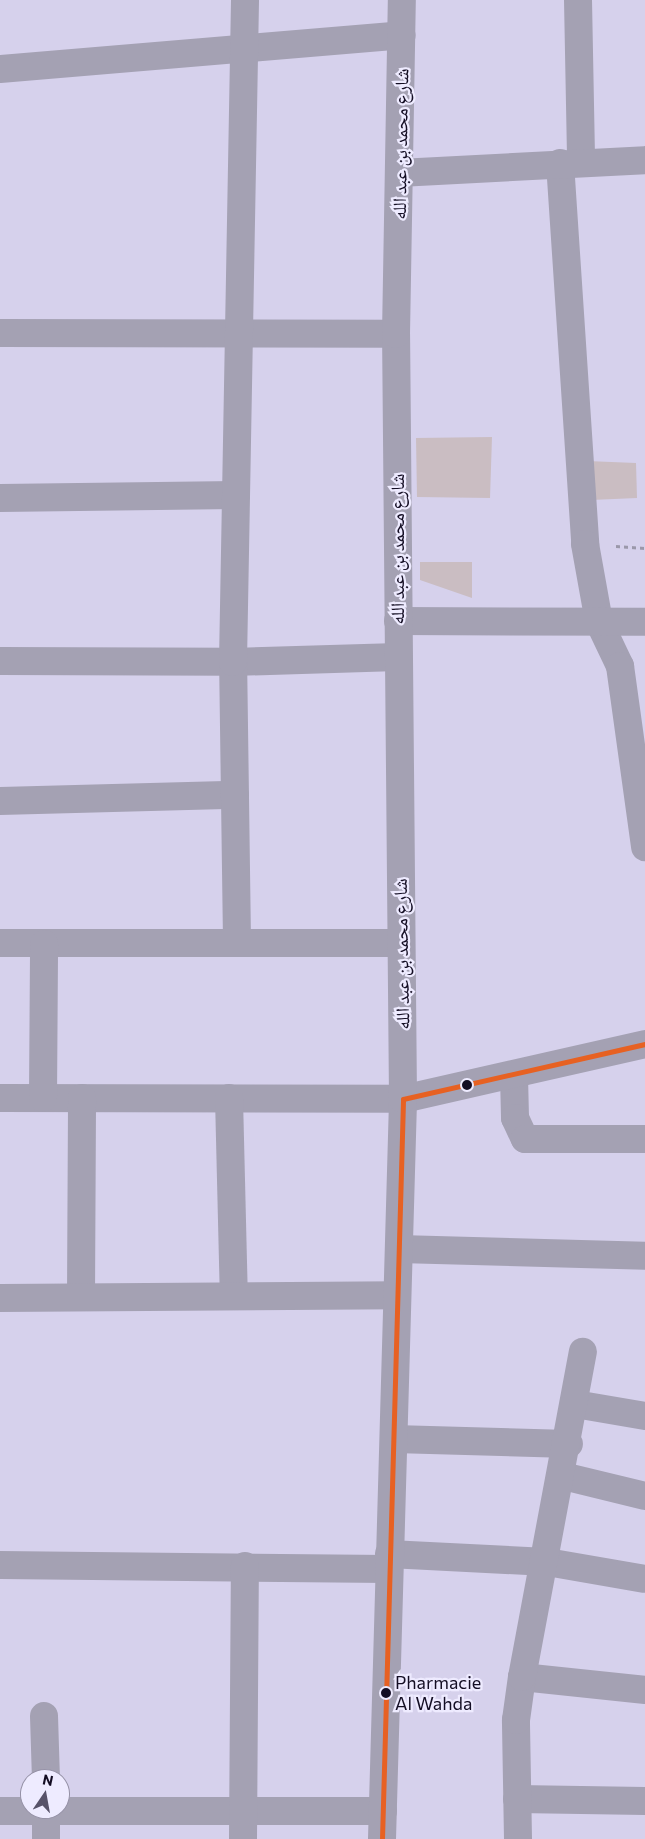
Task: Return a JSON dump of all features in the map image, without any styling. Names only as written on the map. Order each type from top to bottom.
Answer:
[{"type":"street","points":[[237,941],[233,662],[237,332],[246,45],[245,0]]},
{"type":"street","name":"شارع محمد بن عبد الله","points":[[382,1839],[403,1099],[400,943],[396,334],[402,0]]},
{"type":"street","points":[[578,0],[570,163],[581,505],[599,622],[620,666],[645,847]]},
{"type":"street","points":[[0,69],[246,45],[402,35]]},
{"type":"street","points":[[399,173],[645,160]]},
{"type":"street","points":[[0,333],[237,332],[396,334]]},
{"type":"street","points":[[0,498],[236,494]]},
{"type":"street","points":[[398,621],[645,622]]},
{"type":"street","points":[[0,661],[233,662],[398,657]]},
{"type":"street","points":[[0,801],[235,795]]},
{"type":"street","points":[[0,943],[237,941],[400,943]]},
{"type":"street","points":[[43,1098],[44,944]]},
{"type":"street","points":[[0,1098],[403,1099],[514,1076],[645,1044]]},
{"type":"street","points":[[514,1076],[515,1118],[525,1139],[645,1139]]},
{"type":"street","points":[[81,1297],[82,1098]]},
{"type":"street","points":[[229,1098],[234,1296]]},
{"type":"street","points":[[399,1249],[645,1256]]},
{"type":"street","points":[[0,1298],[397,1295]]},
{"type":"street","points":[[518,1839],[516,1720],[522,1677],[569,1444],[583,1352]]},
{"type":"street","points":[[575,1404],[645,1416]]},
{"type":"street","points":[[394,1439],[569,1444]]},
{"type":"street","points":[[563,1476],[645,1496]]},
{"type":"street","points":[[0,1565],[245,1566],[389,1561],[546,1562],[645,1579]]},
{"type":"street","points":[[244,1839],[245,1566]]},
{"type":"street","points":[[522,1677],[645,1690]]},
{"type":"street","points":[[44,1716],[46,1769]]},
{"type":"street","points":[[517,1799],[645,1801]]},
{"type":"street","points":[[70,1810],[383,1811]]},
{"type":"street","points":[[0,1811],[20,1811]]},
{"type":"street","points":[[46,1819],[46,1839]]},
{"type":"building","points":[[492,437],[490,498],[417,497],[416,438]]},
{"type":"building","points":[[587,461],[636,463],[637,498],[591,500]]},
{"type":"building","points":[[420,562],[472,562],[472,598],[420,580]]},
{"type":"transit line","points":[[403,1099],[645,1044]]},
{"type":"transit line","points":[[382,1839],[403,1099]]},
{"type":"place","name":"Pharmacie Al Wahda","points":[[386,1693]]}]
